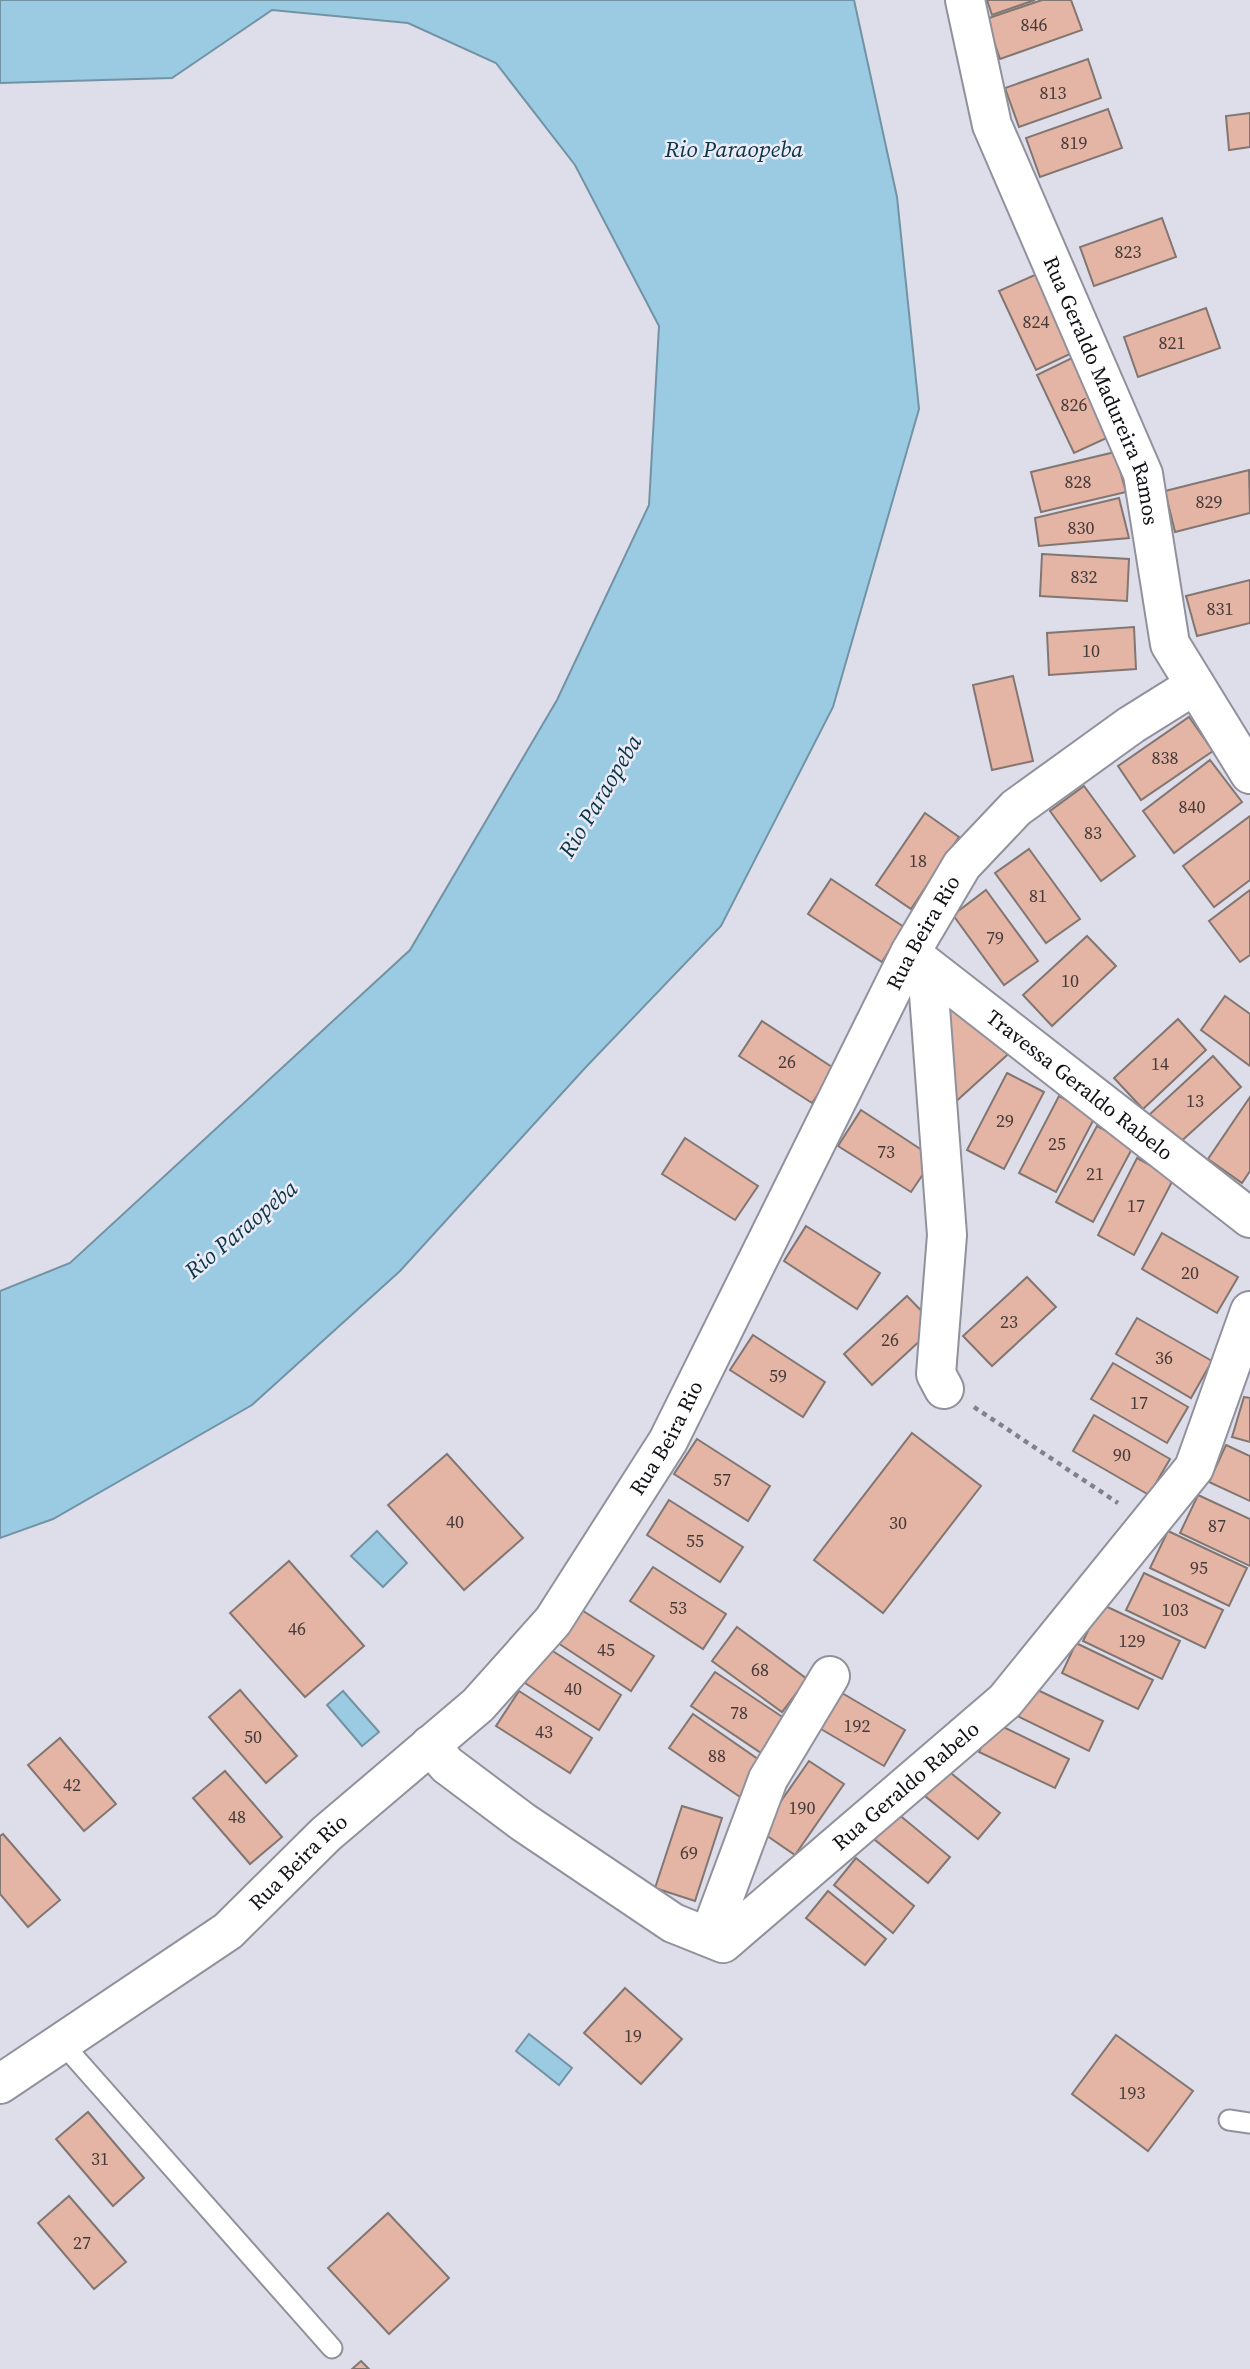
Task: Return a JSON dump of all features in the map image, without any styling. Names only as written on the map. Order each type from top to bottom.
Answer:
[{"type":"street","name":"Rua Geraldo Madureira Ramos","points":[[965,0],[992,125],[1143,474],[1170,644],[1195,685],[1239,733],[1250,774]]},
{"type":"street","name":"Rua Beira Rio","points":[[0,2084],[228,1931],[326,1834],[478,1705],[553,1621],[668,1441],[919,960],[962,865],[1016,807],[1131,725],[1195,685]]},
{"type":"street","name":"Travessa Geraldo Rabelo","points":[[919,960],[1250,1218]]},
{"type":"street","points":[[919,960],[947,1235],[936,1374],[944,1388]]},
{"type":"street","name":"Rua Geraldo Rabelo","points":[[709,1937],[723,1943],[814,1868],[1005,1700],[1194,1468],[1250,1311]]},
{"type":"street","points":[[430,1745],[447,1765],[596,1872],[673,1923],[709,1937],[768,1779],[830,1676]]},
{"type":"lane","points":[[62,2043],[332,2348]]},
{"type":"lane","points":[[1229,2120],[1250,2123]]},
{"type":"path","points":[[944,1388],[1147,1524]]},
{"type":"water","name":"Rio Paraopeba","points":[[0,0],[854,0],[897,197],[919,409],[833,707],[721,926],[585,1068],[400,1271],[252,1405],[53,1519],[0,1538],[0,1291],[70,1263],[410,950],[557,700],[649,505],[659,326],[575,165],[496,63],[408,23],[272,10],[172,78],[0,83]]},
{"type":"water","points":[[377,1531],[407,1563],[383,1587],[351,1556]]},
{"type":"water","points":[[343,1691],[379,1732],[362,1746],[327,1705]]},
{"type":"water","points":[[529,2034],[572,2068],[559,2085],[516,2051]]},
{"type":"building","points":[[987,0],[1035,0],[992,15]]},
{"type":"building","points":[[1042,0],[1071,0],[1082,30],[1000,59],[986,19]]},
{"type":"building","points":[[1088,59],[1101,98],[1019,127],[1005,88]]},
{"type":"building","points":[[1108,109],[1122,148],[1040,177],[1026,138]]},
{"type":"building","points":[[1250,113],[1250,147],[1229,150],[1226,116]]},
{"type":"building","points":[[1162,218],[1176,257],[1094,286],[1080,247]]},
{"type":"building","points":[[1037,274],[1074,352],[1036,370],[999,291]]},
{"type":"building","points":[[1206,308],[1220,348],[1138,377],[1124,337]]},
{"type":"building","points":[[1074,357],[1111,436],[1074,453],[1037,375]]},
{"type":"building","points":[[1115,452],[1126,492],[1041,512],[1031,472]]},
{"type":"building","points":[[1249,470],[1250,513],[1175,532],[1165,491]]},
{"type":"building","points":[[1119,498],[1129,538],[1039,546],[1035,518]]},
{"type":"building","points":[[1042,554],[1129,559],[1127,601],[1040,596]]},
{"type":"building","points":[[1250,580],[1250,623],[1197,636],[1186,596]]},
{"type":"building","points":[[1134,627],[1136,669],[1049,675],[1047,633]]},
{"type":"building","points":[[1013,676],[1033,761],[992,770],[973,685]]},
{"type":"building","points":[[1189,717],[1213,751],[1141,800],[1118,766]]},
{"type":"building","points":[[1210,760],[1242,802],[1174,853],[1143,811]]},
{"type":"building","points":[[1084,786],[1135,856],[1101,881],[1050,811]]},
{"type":"building","points":[[925,813],[959,837],[911,909],[876,885]]},
{"type":"building","points":[[1250,816],[1250,880],[1214,907],[1183,866]]},
{"type":"building","points":[[1029,849],[1080,919],[1046,943],[995,873]]},
{"type":"building","points":[[831,879],[904,927],[882,962],[808,914]]},
{"type":"building","points":[[986,890],[1038,961],[1004,985],[953,915]]},
{"type":"building","points":[[1250,890],[1250,955],[1240,962],[1209,921]]},
{"type":"building","points":[[1087,936],[1116,966],[1052,1026],[1023,995]]},
{"type":"building","points":[[1225,996],[1250,1014],[1250,1066],[1201,1030]]},
{"type":"building","points":[[955,999],[1016,1047],[952,1105],[948,1011]]},
{"type":"building","points":[[1178,1019],[1206,1050],[1143,1109],[1114,1078]]},
{"type":"building","points":[[762,1021],[835,1069],[812,1103],[739,1056]]},
{"type":"building","points":[[1213,1056],[1241,1087],[1177,1145],[1149,1115]]},
{"type":"building","points":[[1007,1073],[1044,1092],[1004,1169],[967,1150]]},
{"type":"building","points":[[1059,1096],[1096,1115],[1056,1192],[1019,1173]]},
{"type":"building","points":[[1250,1097],[1250,1171],[1242,1183],[1208,1159]]},
{"type":"building","points":[[861,1110],[934,1158],[911,1192],[838,1146]]},
{"type":"building","points":[[1097,1126],[1134,1145],[1093,1222],[1056,1202]]},
{"type":"building","points":[[685,1138],[758,1186],[735,1220],[662,1174]]},
{"type":"building","points":[[1137,1158],[1174,1178],[1134,1255],[1098,1235]]},
{"type":"building","points":[[806,1226],[880,1273],[857,1309],[784,1261]]},
{"type":"building","points":[[1162,1233],[1238,1277],[1217,1313],[1142,1269]]},
{"type":"building","points":[[1027,1277],[1056,1307],[992,1366],[963,1336]]},
{"type":"building","points":[[907,1296],[936,1326],[872,1385],[844,1354]]},
{"type":"building","points":[[1137,1318],[1212,1361],[1191,1398],[1116,1354]]},
{"type":"building","points":[[753,1335],[825,1382],[803,1417],[730,1370]]},
{"type":"building","points":[[1113,1363],[1188,1407],[1167,1443],[1091,1399]]},
{"type":"building","points":[[1244,1397],[1250,1398],[1250,1442],[1232,1437]]},
{"type":"building","points":[[1094,1415],[1170,1459],[1149,1495],[1073,1451]]},
{"type":"building","points":[[912,1433],[981,1486],[883,1613],[814,1560]]},
{"type":"building","points":[[697,1439],[770,1486],[748,1521],[674,1474]]},
{"type":"building","points":[[1226,1445],[1250,1456],[1250,1501],[1209,1482]]},
{"type":"building","points":[[447,1454],[523,1538],[464,1590],[388,1505]]},
{"type":"building","points":[[1198,1495],[1250,1519],[1250,1566],[1180,1533]]},
{"type":"building","points":[[669,1500],[743,1547],[720,1582],[647,1535]]},
{"type":"building","points":[[1168,1531],[1247,1568],[1229,1606],[1150,1568]]},
{"type":"building","points":[[289,1561],[364,1646],[305,1697],[230,1613]]},
{"type":"building","points":[[653,1567],[726,1614],[703,1649],[630,1601]]},
{"type":"building","points":[[1144,1573],[1223,1610],[1205,1648],[1126,1610]]},
{"type":"building","points":[[1101,1604],[1180,1641],[1162,1679],[1083,1641]]},
{"type":"building","points":[[580,1609],[654,1656],[631,1691],[558,1643]]},
{"type":"building","points":[[737,1627],[807,1679],[782,1712],[712,1661]]},
{"type":"building","points":[[1076,1643],[1153,1680],[1138,1709],[1062,1673]]},
{"type":"building","points":[[548,1648],[621,1695],[599,1730],[525,1683]]},
{"type":"building","points":[[715,1672],[787,1720],[764,1755],[691,1706]]},
{"type":"building","points":[[1027,1685],[1103,1721],[1089,1751],[1013,1714]]},
{"type":"building","points":[[830,1686],[905,1730],[884,1766],[809,1722]]},
{"type":"building","points":[[240,1690],[297,1756],[266,1783],[209,1717]]},
{"type":"building","points":[[519,1691],[592,1738],[570,1773],[496,1726]]},
{"type":"building","points":[[693,1714],[765,1764],[740,1797],[669,1748]]},
{"type":"building","points":[[993,1722],[1069,1759],[1055,1788],[979,1752]]},
{"type":"building","points":[[60,1738],[116,1804],[84,1831],[28,1765]]},
{"type":"building","points":[[809,1761],[844,1784],[795,1855],[760,1831]]},
{"type":"building","points":[[941,1765],[1000,1813],[978,1839],[920,1792]]},
{"type":"building","points":[[225,1771],[282,1837],[250,1864],[193,1798]]},
{"type":"building","points":[[682,1806],[722,1818],[695,1901],[655,1888]]},
{"type":"building","points":[[891,1808],[950,1857],[928,1883],[869,1835]]},
{"type":"building","points":[[3,1834],[60,1900],[28,1927],[0,1894],[0,1836]]},
{"type":"building","points":[[856,1858],[914,1906],[893,1933],[834,1885]]},
{"type":"building","points":[[828,1891],[886,1939],[865,1965],[806,1918]]},
{"type":"building","points":[[625,1988],[682,2039],[641,2084],[584,2033]]},
{"type":"building","points":[[1116,2035],[1193,2091],[1148,2151],[1072,2094]]},
{"type":"building","points":[[88,2112],[144,2178],[113,2206],[56,2139]]},
{"type":"building","points":[[69,2196],[126,2262],[94,2289],[38,2223]]},
{"type":"building","points":[[388,2213],[449,2278],[389,2334],[328,2268]]},
{"type":"building","points":[[361,2361],[369,2369],[352,2369]]}]
